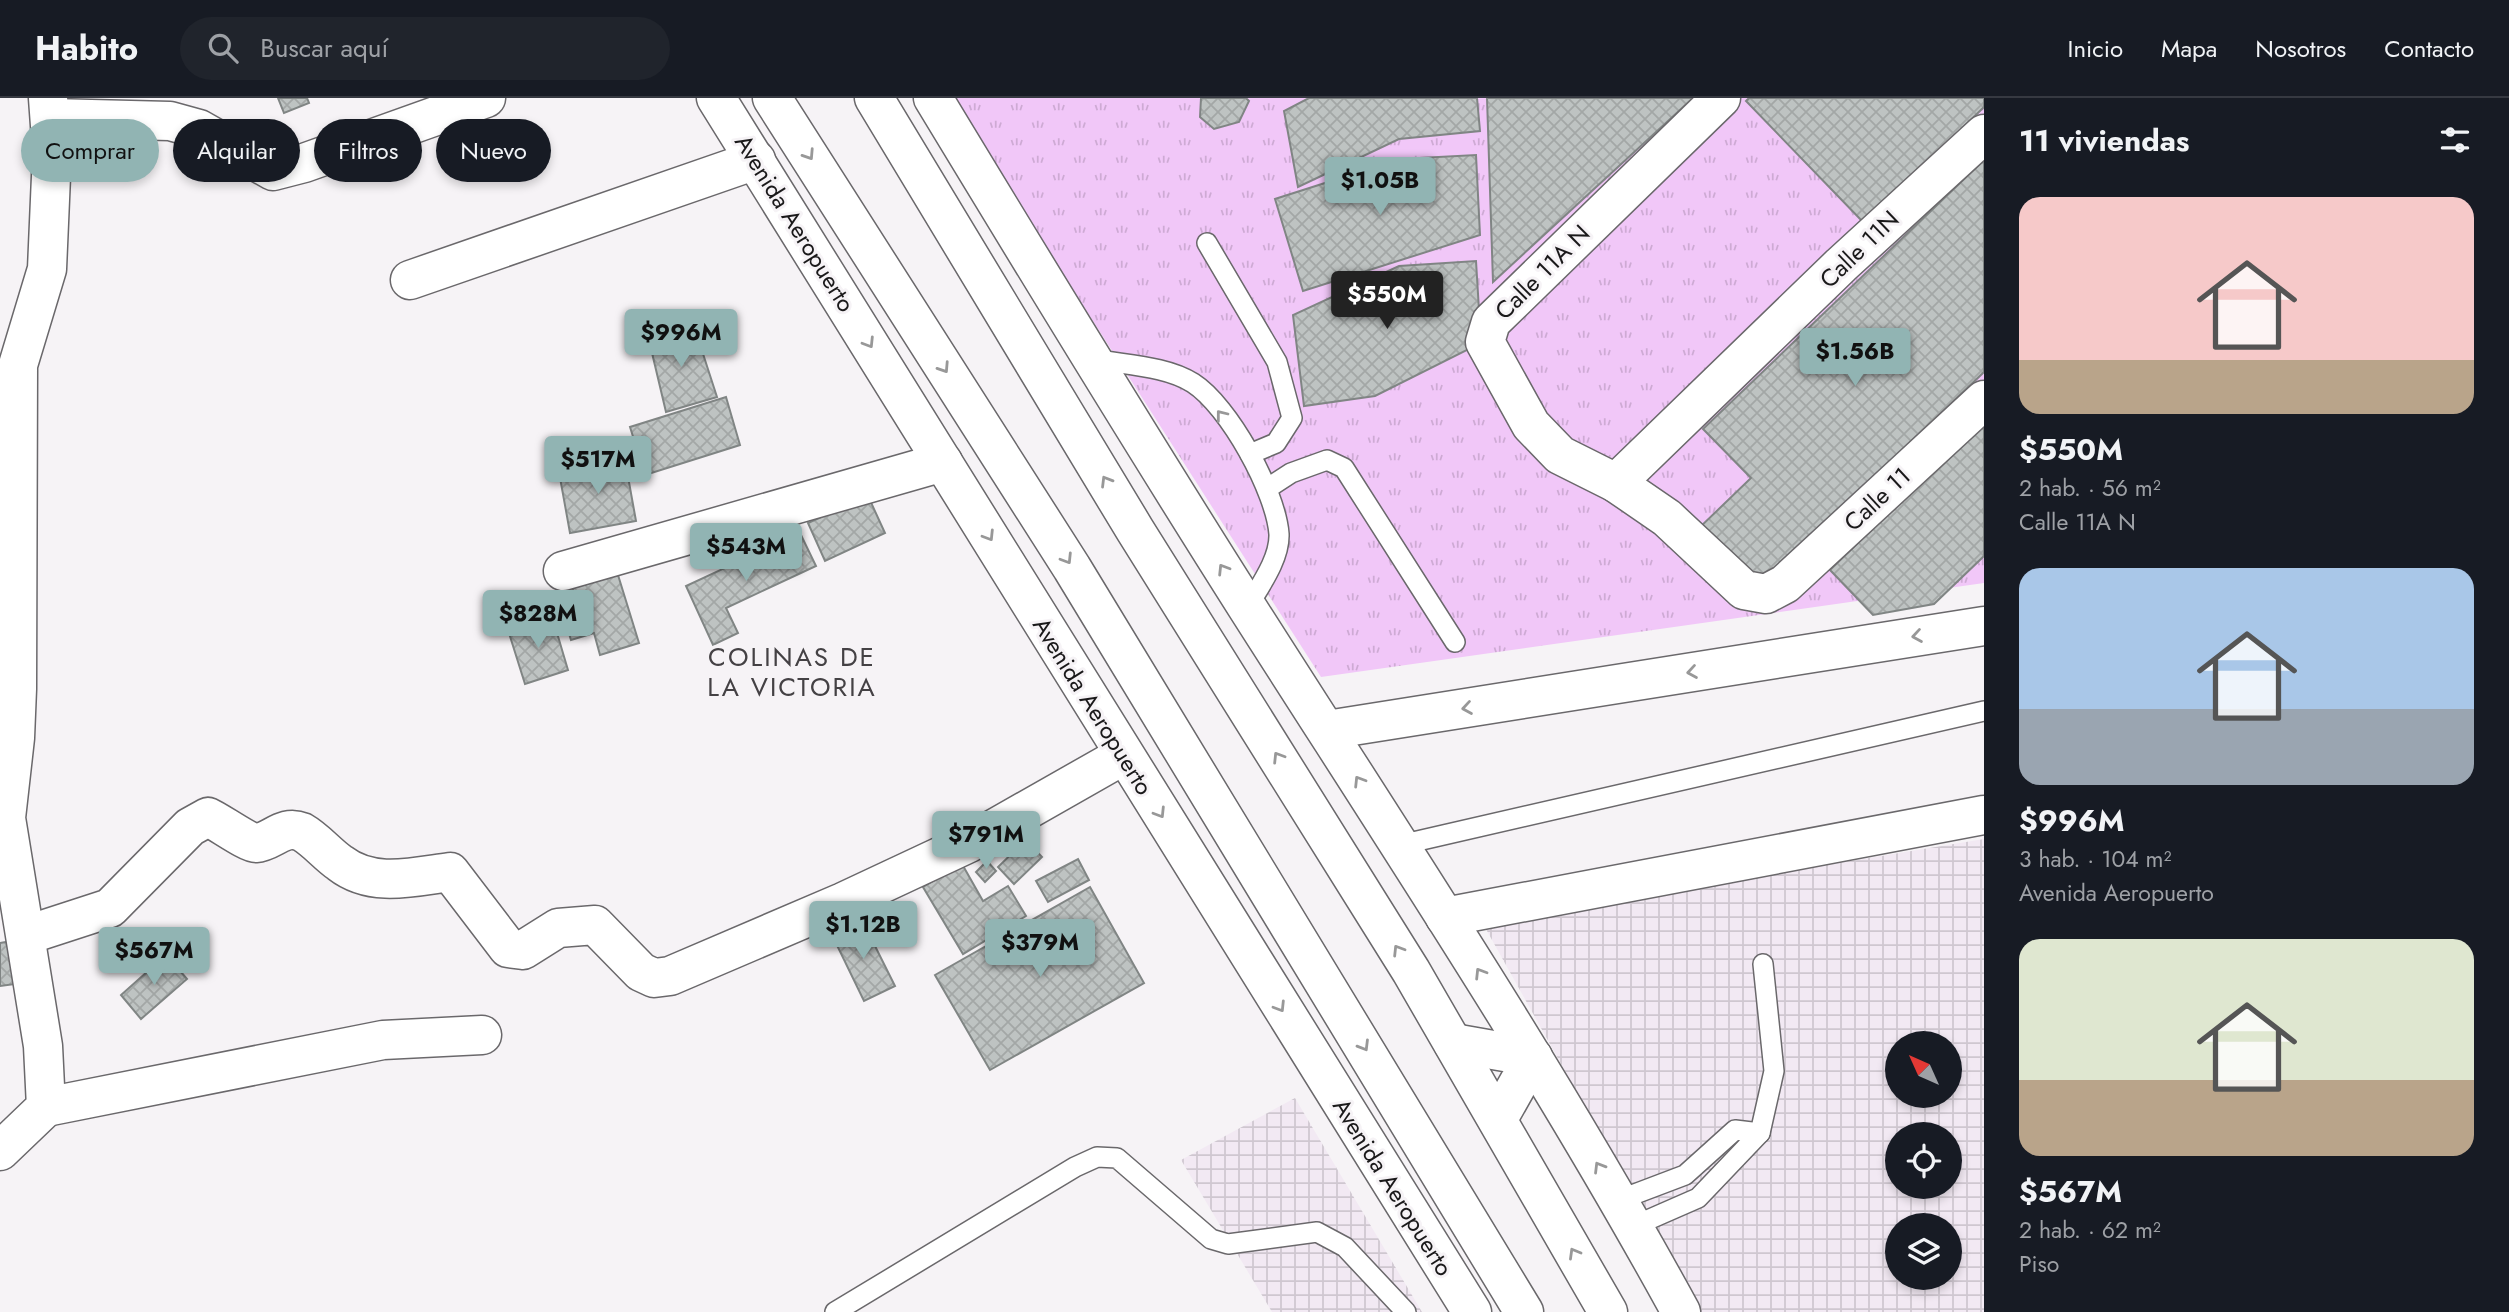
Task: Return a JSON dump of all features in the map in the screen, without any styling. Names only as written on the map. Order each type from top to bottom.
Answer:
[{"type":"street","points":[[46,1107],[43,1046],[27,934],[3,820],[15,738],[7,615],[18,365],[47,269],[49,108],[170,121],[199,129],[274,171],[304,163],[486,98]]},
{"type":"street","name":"Avenida Aeropuerto","points":[[716,98],[1472,1312]]},
{"type":"street","name":"Avenida Aeropuerto","points":[[772,98],[1072,568],[1524,1312]]},
{"type":"street","points":[[874,98],[1185,610],[1453,1043],[1608,1312]]},
{"type":"street","points":[[933,98],[1090,358],[1533,1057],[1626,1213],[1681,1312]]},
{"type":"street","name":"Calle 11A N","points":[[1616,484],[1560,455],[1531,425],[1491,359],[1485,342],[1491,322],[1503,309],[1721,98]]},
{"type":"street","name":"Calle 11N","points":[[1616,484],[1841,265],[1984,134]]},
{"type":"street","points":[[410,280],[756,160]]},
{"type":"street","points":[[0,331],[18,365]]},
{"type":"street","name":"Calle 11","points":[[1616,484],[1667,518],[1744,590],[1766,594],[1785,584],[1984,400]]},
{"type":"street","points":[[562,571],[943,462]]},
{"type":"street","points":[[1185,610],[1247,608]]},
{"type":"street","points":[[1219,664],[1247,608]]},
{"type":"street","points":[[1327,730],[1984,626]]},
{"type":"street","points":[[27,934],[110,908],[190,827],[208,817],[228,826],[245,840],[256,843],[283,830],[300,831],[341,865],[381,881],[450,872],[508,948],[523,950],[558,928],[595,925],[641,972],[654,978],[670,976],[843,902],[969,843],[1124,755]]},
{"type":"street","points":[[1445,917],[1984,815]]},
{"type":"street","points":[[1242,846],[1216,904],[1289,922]]},
{"type":"street","points":[[0,1151],[46,1107],[383,1040],[482,1035]]},
{"type":"street","points":[[1453,1043],[1533,1057]]},
{"type":"street","points":[[1498,1119],[1533,1057]]},
{"type":"lane","points":[[1207,243],[1277,362],[1292,418],[1276,443],[1250,454]]},
{"type":"lane","points":[[1090,358],[1162,372],[1193,383],[1220,411],[1250,454],[1268,488],[1279,536],[1269,571],[1247,608]]},
{"type":"lane","points":[[1268,488],[1291,473],[1327,460],[1344,468],[1455,642]]},
{"type":"lane","points":[[1400,845],[1984,711]]},
{"type":"lane","points":[[1626,1213],[1698,1198],[1760,1133],[1774,1071],[1763,964]]},
{"type":"lane","points":[[1626,1213],[1685,1175],[1735,1130],[1760,1133]]},
{"type":"lane","points":[[835,1312],[1075,1167],[1097,1157],[1117,1158],[1211,1239],[1228,1244],[1317,1232],[1345,1247],[1406,1312]]},
{"type":"shaded area","points":[[1984,839],[1984,1312],[1699,1312],[1482,922]]},
{"type":"shaded area","points":[[1295,1098],[1422,1312],[1272,1312],[1181,1160]]},
{"type":"green space","points":[[950,98],[1984,98],[1984,583],[1321,677]]},
{"type":"building","points":[[278,98],[307,98],[309,103],[284,113]]},
{"type":"building","points":[[1201,98],[1246,98],[1249,101],[1239,122],[1214,129],[1200,117]]},
{"type":"building","points":[[1309,98],[1477,98],[1480,131],[1399,139],[1298,187],[1284,111]]},
{"type":"building","points":[[1487,98],[1693,98],[1493,282]]},
{"type":"building","points":[[1749,98],[1984,98],[1984,107],[1864,223],[1746,101]]},
{"type":"building","points":[[1476,155],[1480,235],[1303,291],[1275,199],[1400,159]]},
{"type":"building","points":[[1984,160],[1984,372],[1755,591],[1697,530],[1751,478],[1703,429]]},
{"type":"building","points":[[1476,261],[1481,343],[1375,396],[1304,406],[1293,315],[1399,266]]},
{"type":"building","points":[[694,326],[717,397],[666,412],[648,336]]},
{"type":"building","points":[[726,397],[740,445],[645,475],[630,427]]},
{"type":"building","points":[[1984,421],[1984,556],[1934,604],[1873,615],[1830,570]]},
{"type":"building","points":[[625,460],[636,521],[570,533],[559,472]]},
{"type":"building","points":[[868,496],[885,533],[825,561],[808,523]]},
{"type":"building","points":[[800,533],[816,566],[726,608],[738,633],[713,645],[686,586]]},
{"type":"building","points":[[614,562],[639,643],[600,655],[594,633],[571,640],[560,605],[576,600],[569,576]]},
{"type":"building","points":[[552,616],[568,670],[525,684],[508,630]]},
{"type":"building","points":[[1026,840],[1042,857],[1014,884],[998,867]]},
{"type":"building","points":[[1078,859],[1089,880],[1048,902],[1036,881]]},
{"type":"building","points":[[987,861],[996,871],[985,882],[976,872]]},
{"type":"building","points":[[962,864],[983,901],[1008,886],[1026,916],[963,954],[923,887]]},
{"type":"building","points":[[1090,887],[1144,983],[990,1070],[935,975]]},
{"type":"building","points":[[862,920],[895,986],[864,1001],[832,935]]},
{"type":"building","points":[[17,940],[23,983],[0,986],[0,943]]},
{"type":"building","points":[[166,955],[187,979],[141,1019],[121,995]]},
{"type":"district","name":"COLINAS DE LA VICTORIA","points":[[792,672]]}]
